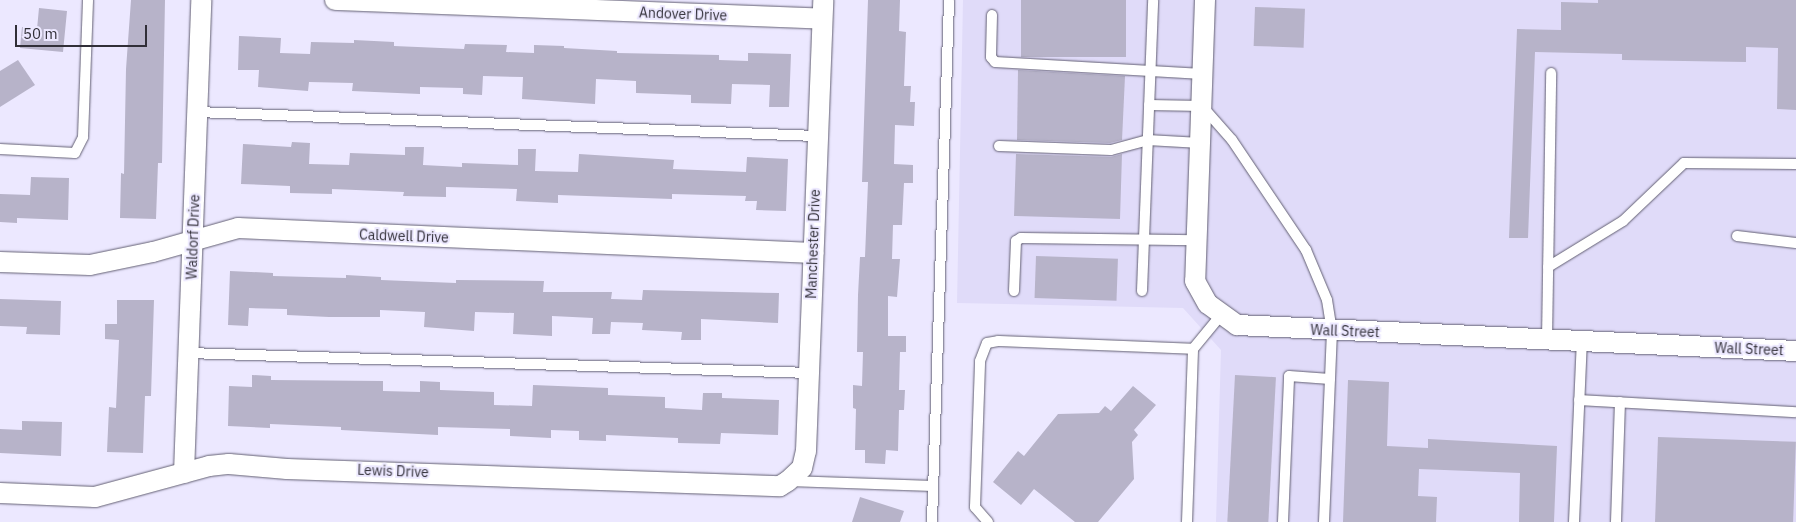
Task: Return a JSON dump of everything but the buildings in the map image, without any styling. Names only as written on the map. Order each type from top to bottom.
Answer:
[{"type":"street","name":"Waldorf Drive","points":[[184,473],[201,0]]},
{"type":"street","name":"Andover Drive","points":[[334,0],[544,10],[822,10]]},
{"type":"street","name":"Wall Street","points":[[1205,0],[1195,281],[1208,304],[1237,325],[1332,331],[1796,351]]},
{"type":"street","name":"Manchester Drive","points":[[788,481],[802,468],[806,451],[822,10]]},
{"type":"street","name":"Caldwell Drive","points":[[0,262],[90,265],[153,252],[238,228],[813,254]]},
{"type":"street","name":"Lewis Drive","points":[[0,493],[95,497],[209,466],[229,464],[288,469],[408,471],[780,486],[788,481]]},
{"type":"lane","points":[[0,149],[75,153],[83,137],[88,0]]},
{"type":"lane","points":[[932,522],[949,0]]},
{"type":"lane","points":[[1142,292],[1153,0]]},
{"type":"lane","points":[[992,15],[991,57],[995,62],[1203,74]]},
{"type":"lane","points":[[1547,340],[1551,73]]},
{"type":"lane","points":[[1149,105],[1202,106],[1232,140],[1306,250],[1327,300],[1332,331],[1324,522]]},
{"type":"lane","points":[[197,112],[817,136]]},
{"type":"lane","points":[[999,146],[1111,150],[1148,140],[1200,143]]},
{"type":"lane","points":[[1548,267],[1623,221],[1684,163],[1796,164]]},
{"type":"lane","points":[[1737,236],[1796,243]]},
{"type":"lane","points":[[1014,291],[1016,242],[1021,238],[1197,240]]},
{"type":"lane","points":[[1187,522],[1193,349],[1221,315]]},
{"type":"lane","points":[[1574,522],[1582,342]]},
{"type":"lane","points":[[988,522],[975,508],[980,361],[987,343],[1193,349]]},
{"type":"lane","points":[[188,353],[809,373]]},
{"type":"lane","points":[[1283,522],[1289,376],[1330,379]]},
{"type":"lane","points":[[1579,400],[1796,412]]},
{"type":"lane","points":[[1616,522],[1620,402]]},
{"type":"lane","points":[[788,481],[933,486]]},
{"type":"shaded area","points":[[963,0],[1796,0],[1796,522],[1216,522],[1221,350],[1183,308],[957,303]]}]
